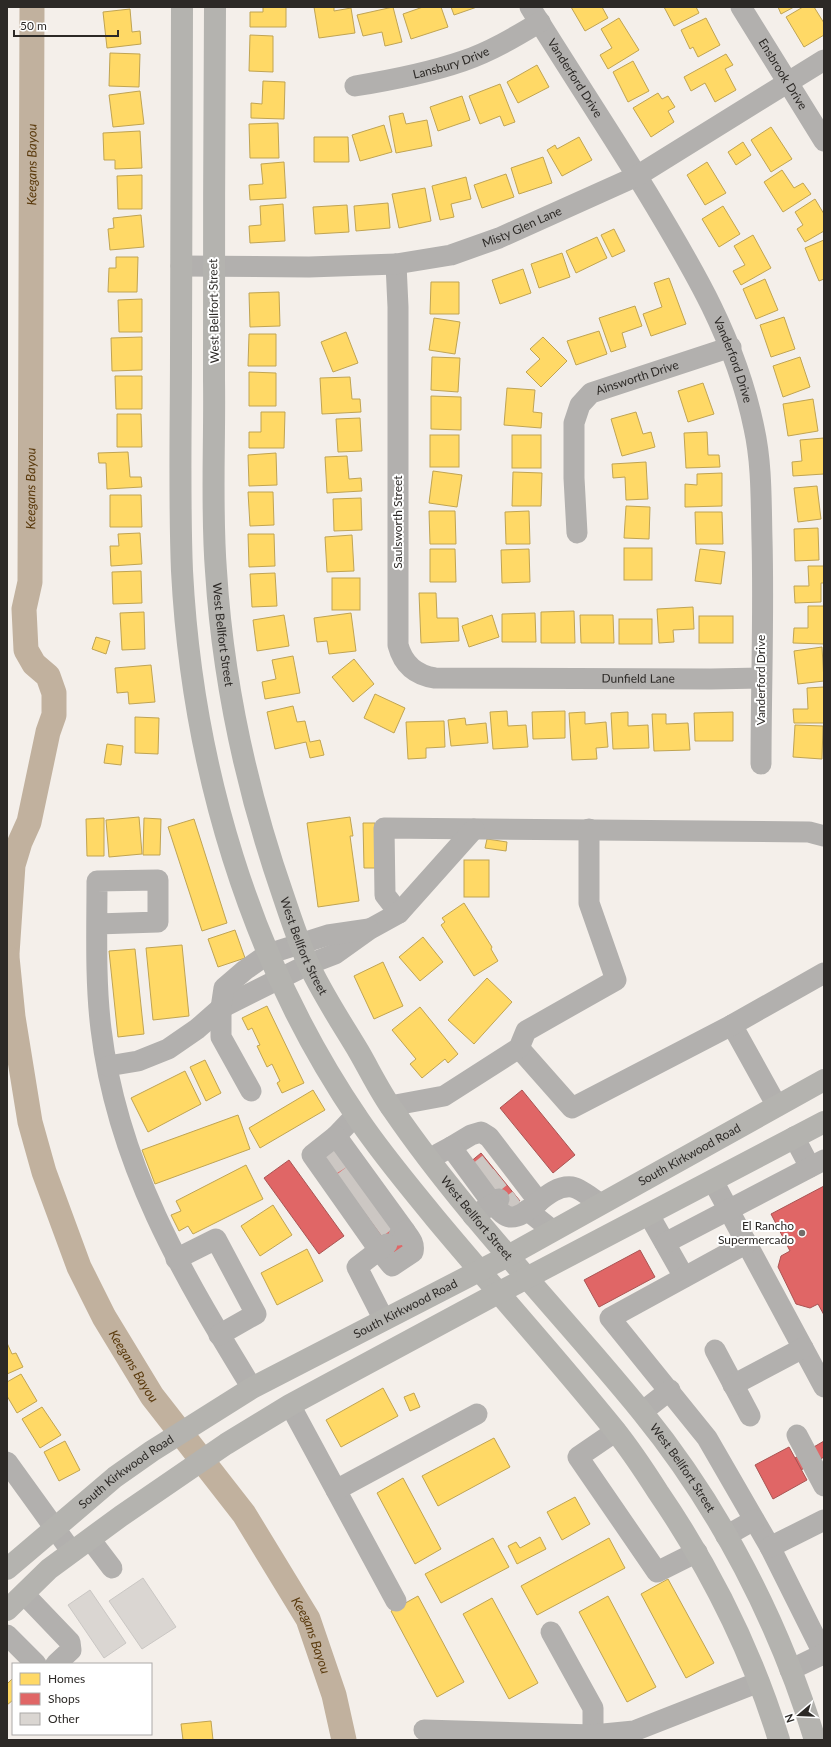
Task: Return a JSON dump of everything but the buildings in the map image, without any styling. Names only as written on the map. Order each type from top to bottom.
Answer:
[{"type":"main road","points":[[182,7],[180,489],[182,573],[190,658],[200,725],[239,879],[279,979],[334,1082],[356,1115],[400,1175],[478,1270],[616,1431],[671,1510],[697,1552],[745,1649],[759,1682],[779,1740]]},
{"type":"main road","name":"West Bellfort Street","points":[[215,7],[213,266],[215,570],[233,715],[250,789],[273,867],[300,944],[309,964],[390,1106],[473,1216],[642,1412],[704,1499],[754,1587],[818,1740]]},
{"type":"main road","points":[[190,658],[224,652]]},
{"type":"main road","points":[[217,796],[250,789]]},
{"type":"main road","name":"South Kirkwood Road","points":[[7,1569],[85,1501],[152,1451],[252,1388],[478,1270],[508,1256],[552,1230],[824,1080]]},
{"type":"main road","points":[[777,1106],[794,1137]]},
{"type":"main road","points":[[7,1610],[49,1570],[72,1552],[173,1479],[226,1444],[290,1405],[498,1293],[824,1122]]},
{"type":"main road","points":[[274,1377],[290,1405]]},
{"type":"main road","points":[[616,1431],[642,1412]]},
{"type":"main road","points":[[697,1552],[726,1536]]},
{"type":"main road","points":[[759,1682],[790,1670]]},
{"type":"street","name":"Ensbrook Drive","points":[[740,7],[786,83],[824,141]]},
{"type":"street","name":"Lansbury Drive","points":[[355,86],[419,74],[464,61],[496,48],[535,15]]},
{"type":"street","name":"Vanderford Drive","points":[[535,15],[637,176],[704,289],[731,347],[745,389],[755,430],[761,505],[763,581],[761,764]]},
{"type":"street","name":"Misty Glen Lane","points":[[181,266],[309,267],[396,264],[452,255],[492,240],[637,176],[824,60]]},
{"type":"street","name":"Saulsworth Street","points":[[396,264],[398,307],[398,645],[400,654],[410,668],[426,677],[515,678]]},
{"type":"street","name":"Ainsworth Drive","points":[[577,533],[574,423],[580,404],[591,393],[731,347]]},
{"type":"street","name":"Dunfield Lane","points":[[515,678],[761,678]]},
{"type":"street","points":[[399,913],[385,895],[384,828],[809,832],[824,836]]},
{"type":"street","points":[[108,1066],[138,1060],[168,1049],[197,1029],[221,1008],[309,964],[335,954],[370,929],[399,913],[474,829]]},
{"type":"street","points":[[390,1106],[444,1096],[519,1048],[526,1031],[616,980],[589,903],[589,829]]},
{"type":"street","points":[[97,924],[101,1029],[116,1109],[140,1182],[176,1259],[219,1335],[252,1388]]},
{"type":"street","points":[[251,1091],[221,1037],[221,1008],[224,988],[245,970],[268,954],[328,935],[370,929]]},
{"type":"street","points":[[519,1048],[572,1108],[732,1025],[824,973]]},
{"type":"street","points":[[732,1025],[777,1106]]},
{"type":"street","points":[[356,1115],[336,1136],[312,1155],[336,1161],[371,1208]]},
{"type":"street","points":[[429,1159],[470,1135],[481,1132],[489,1137],[499,1183]]},
{"type":"street","points":[[336,1136],[336,1161],[371,1208]]},
{"type":"street","points":[[664,1243],[817,1164],[794,1137]]},
{"type":"street","points":[[451,1147],[499,1183],[552,1230]]},
{"type":"street","points":[[384,1320],[357,1267],[371,1208],[400,1175]]},
{"type":"street","points":[[713,1181],[824,1387]]},
{"type":"street","points":[[499,1183],[558,1188],[573,1187],[601,1204]]},
{"type":"street","points":[[473,1216],[499,1183]]},
{"type":"street","points":[[649,1215],[684,1277]]},
{"type":"street","points":[[176,1259],[216,1239],[256,1314],[219,1335]]},
{"type":"street","points":[[747,1243],[610,1318],[670,1390],[707,1438],[770,1548],[824,1655],[790,1670]]},
{"type":"street","points":[[733,1385],[803,1348]]},
{"type":"street","points":[[715,1350],[750,1416]]},
{"type":"street","points":[[642,1412],[670,1390]]},
{"type":"street","points":[[290,1405],[396,1601]]},
{"type":"street","points":[[336,1490],[477,1414]]},
{"type":"street","points":[[616,1431],[578,1457],[657,1572],[697,1552]]},
{"type":"street","points":[[797,1435],[824,1486]]},
{"type":"street","points":[[7,1462],[72,1552]]},
{"type":"street","points":[[726,1536],[754,1520]]},
{"type":"street","points":[[770,1548],[824,1520]]},
{"type":"street","points":[[90,1539],[112,1568]]},
{"type":"street","points":[[24,1594],[70,1642],[71,1650],[57,1663]]},
{"type":"street","points":[[551,1632],[593,1708],[593,1735]]},
{"type":"street","points":[[7,1635],[35,1663]]},
{"type":"street","points":[[424,1730],[593,1735],[634,1731],[759,1682]]},
{"type":"waterway","name":"Keegans Bayou","points":[[7,954],[13,865],[20,842],[29,822],[48,732],[54,715],[54,693],[48,676],[34,664],[26,650],[24,609],[30,582],[32,7]]},
{"type":"waterway","name":"Keegans Bayou","points":[[7,957],[13,1017],[30,1122],[44,1172],[79,1267],[104,1317],[152,1396],[244,1514],[308,1619],[334,1695],[344,1740]]},
{"type":"tunnel","points":[[330,1165],[343,1157]]},
{"type":"tunnel","points":[[478,1173],[489,1164]]},
{"type":"tunnel","points":[[343,1183],[355,1174]]},
{"type":"tunnel","points":[[489,1186],[500,1177]]},
{"type":"tunnel","points":[[354,1198],[366,1189]]},
{"type":"tunnel","points":[[507,1209],[519,1200]]},
{"type":"tunnel","points":[[365,1213],[377,1204]]},
{"type":"tunnel","points":[[376,1228],[388,1219]]},
{"type":"place","name":"El Rancho Supermercado","points":[[802,1233]]}]
